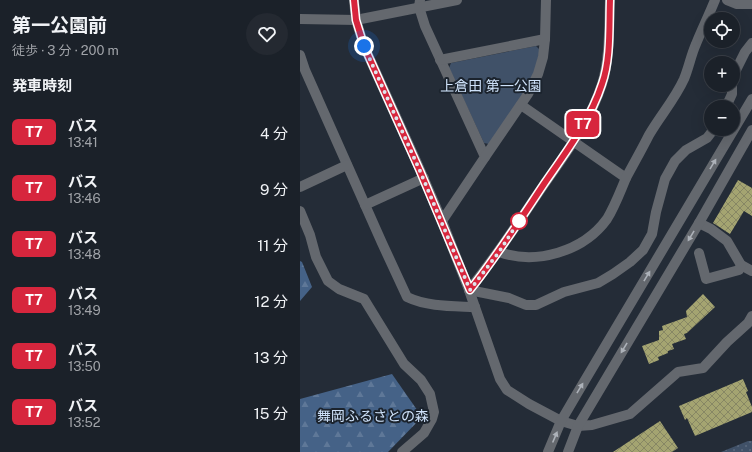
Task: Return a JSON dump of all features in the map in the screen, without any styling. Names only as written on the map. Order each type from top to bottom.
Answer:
[{"type":"street","points":[[354,0],[356,20],[364,46],[442,221],[470,290],[500,379],[507,390],[561,421],[578,426],[592,425],[630,414],[678,372],[703,368],[726,342],[748,323],[752,316]]},
{"type":"street","points":[[300,19],[356,20],[419,4],[457,0]]},
{"type":"street","points":[[442,221],[528,94],[538,74],[545,39],[546,0]]},
{"type":"street","points":[[470,290],[499,252],[574,140],[594,106],[603,83],[610,31],[610,0]]},
{"type":"street","points":[[499,252],[510,256],[527,258],[541,257],[575,246],[592,234],[606,220],[614,206],[626,178],[651,132],[676,95],[684,78],[696,42],[716,0]]},
{"type":"street","points":[[727,0],[737,4],[752,4]]},
{"type":"street","points":[[419,4],[425,26],[485,157]]},
{"type":"street","points":[[440,60],[545,39]]},
{"type":"street","points":[[740,62],[752,42]]},
{"type":"street","points":[[300,55],[305,70],[347,165],[407,297],[418,302],[475,307]]},
{"type":"street","points":[[548,452],[561,421],[752,99]]},
{"type":"street","points":[[521,104],[626,178]]},
{"type":"street","points":[[568,452],[578,426],[699,223],[752,130]]},
{"type":"street","points":[[470,290],[509,298],[526,305],[536,305],[564,292],[598,283],[613,274],[630,262],[643,250],[652,234],[665,179],[675,161],[686,150],[709,136]]},
{"type":"street","points":[[300,187],[347,165]]},
{"type":"street","points":[[365,205],[424,178]]},
{"type":"street","points":[[300,211],[310,235],[316,257],[328,281],[339,289],[364,299],[404,364],[420,380],[430,394],[434,412],[432,419],[424,433],[402,452]]},
{"type":"street","points":[[699,223],[711,229],[727,241],[741,265],[752,271]]},
{"type":"street","points":[[699,254],[706,280],[739,270],[741,265]]},
{"type":"green space","name":"上倉田 第一公園","points":[[536,46],[540,50],[534,74],[525,92],[489,144],[484,143],[449,68],[451,63]]},
{"type":"green space","points":[[300,261],[302,262],[312,287],[300,301]]},
{"type":"green space","name":"舞岡ふるさとの森","points":[[392,374],[422,417],[388,452],[300,452],[300,399]]},
{"type":"green space","points":[[748,441],[752,441],[752,452],[721,452]]},
{"type":"building","points":[[738,180],[752,188],[752,216],[744,211],[730,234],[713,223]]},
{"type":"building","points":[[703,294],[715,307],[687,333],[684,334],[686,339],[672,344],[674,349],[658,357],[659,360],[649,364],[642,346],[659,340],[659,331],[663,330],[662,326],[687,317],[686,311]]},
{"type":"building","points":[[743,379],[748,391],[746,392],[752,407],[752,412],[695,436],[687,418],[685,420],[679,406]]},
{"type":"building","points":[[660,421],[678,448],[672,452],[613,452]]},
{"type":"bus line","name":"T7","points":[[354,0],[356,20],[364,46],[447,233],[470,290],[499,252],[574,140],[594,106],[603,83],[610,31],[610,0]]},
{"type":"route","points":[[364,46],[447,233],[470,290],[499,252],[519,221]]}]
